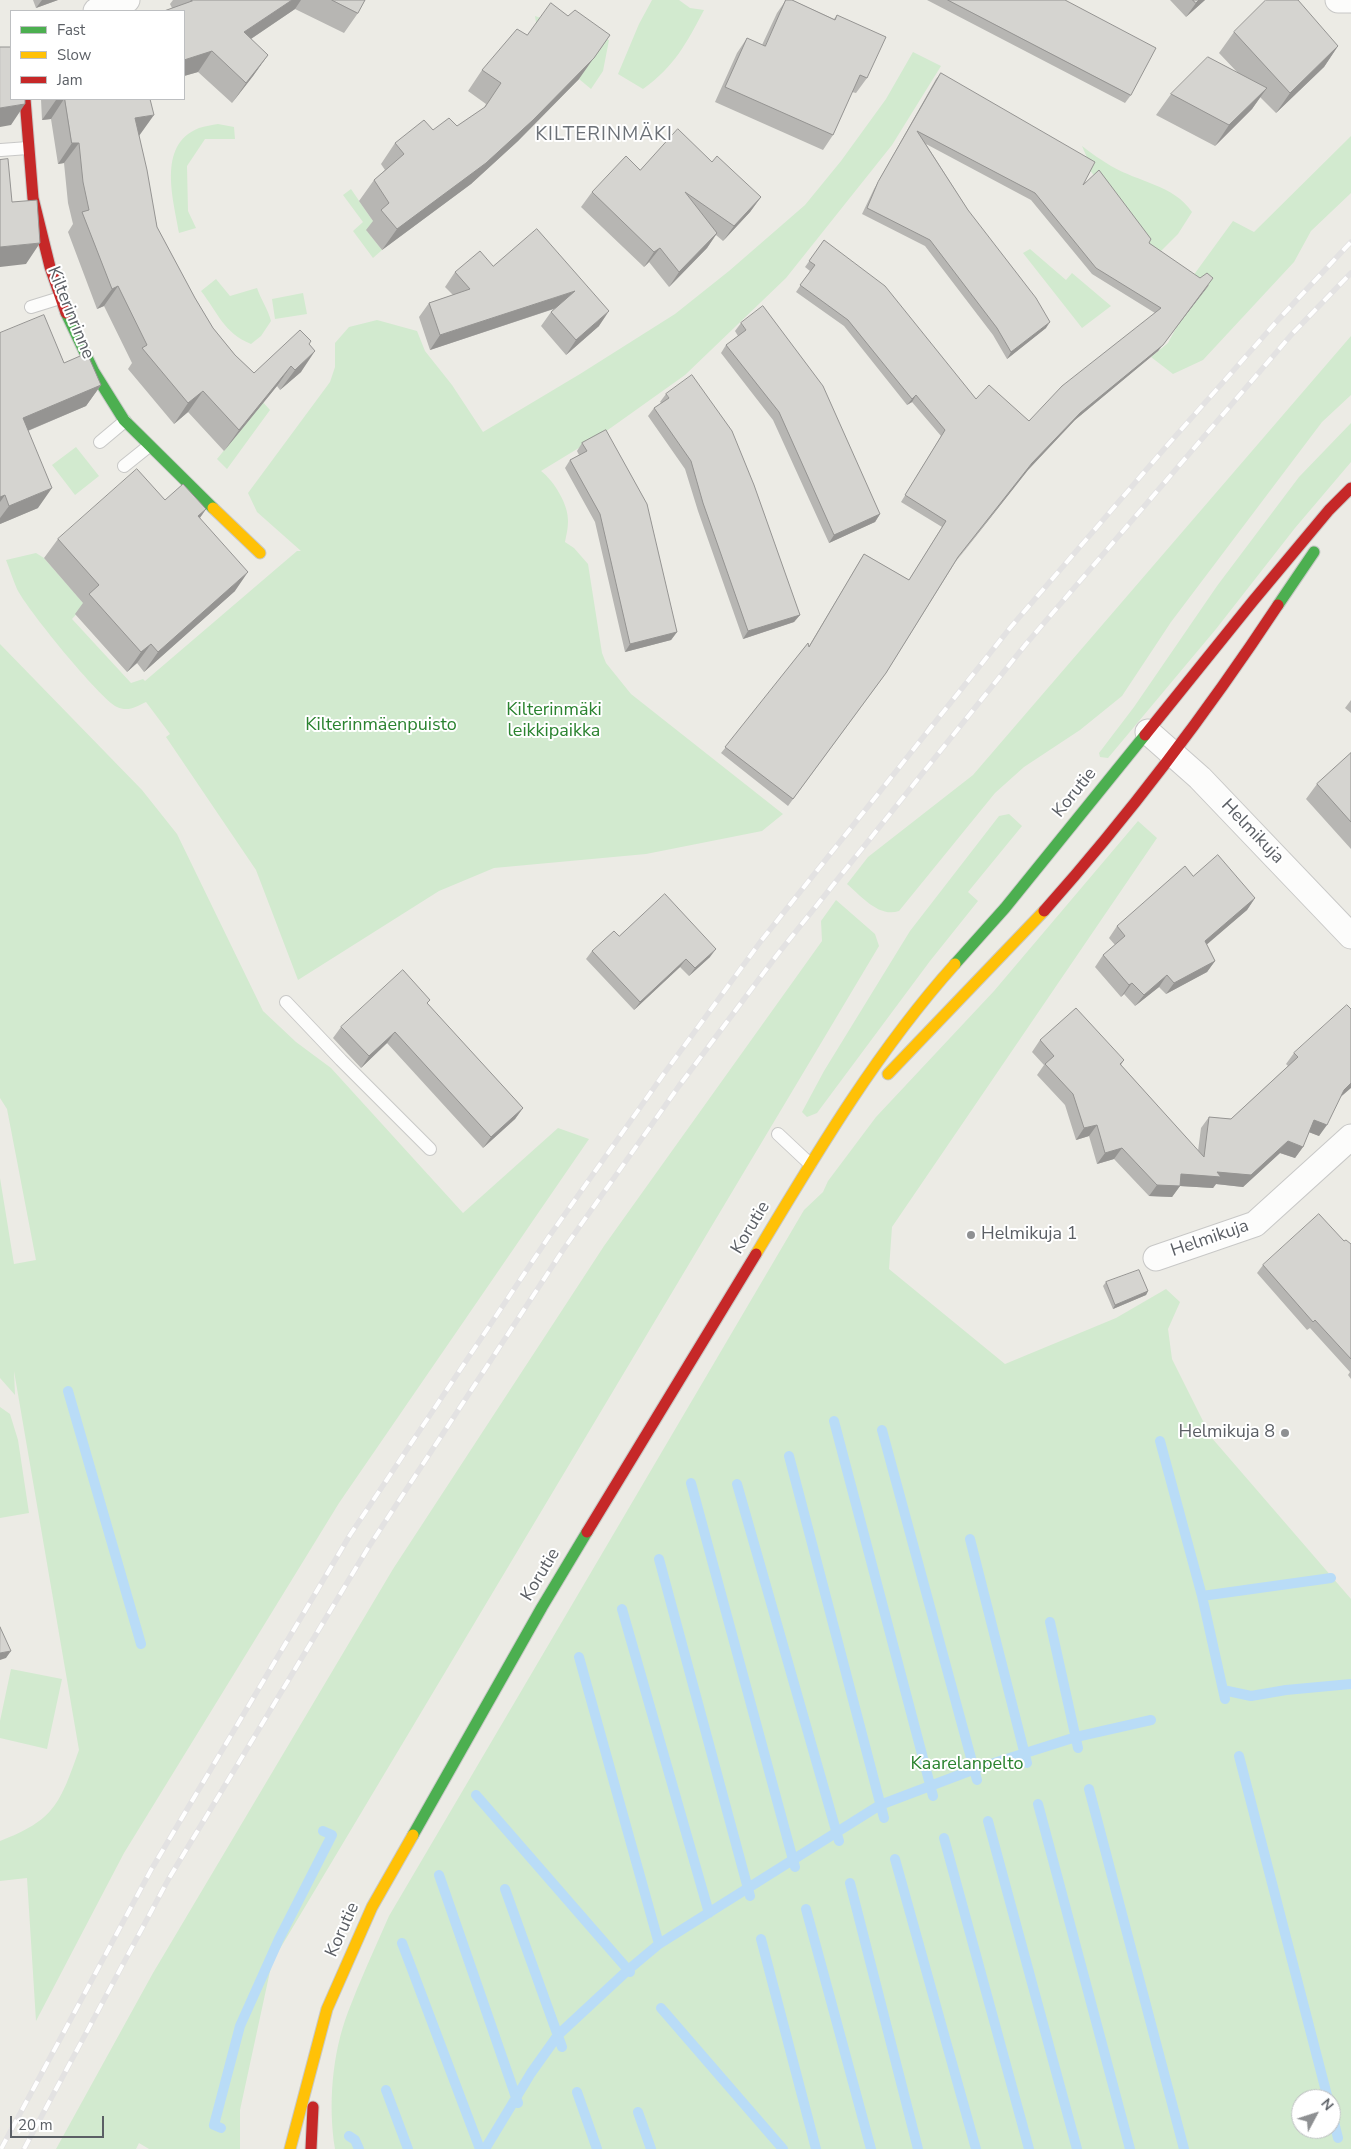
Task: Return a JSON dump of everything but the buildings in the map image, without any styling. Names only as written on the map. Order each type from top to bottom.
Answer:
[{"type":"street","points":[[99,10],[127,0]]},
{"type":"street","points":[[1338,0],[1351,0]]},
{"type":"street","name":"Kilterinrinne","points":[[24,100],[36,211],[68,329],[101,386],[125,421],[260,553]]},
{"type":"street","name":"Korutie","points":[[290,2149],[298,2110],[316,2058],[327,2009],[372,1907],[542,1607],[810,1164],[871,1072],[939,982],[1005,908],[1253,601],[1329,510],[1351,488]]},
{"type":"street","points":[[1332,526],[1351,498]]},
{"type":"street","name":"Korutie","points":[[834,1127],[1018,940],[1134,806],[1174,755],[1280,605],[1322,541]]},
{"type":"street","name":"Helmikuja","points":[[1148,732],[1200,778],[1351,936]]},
{"type":"street","name":"Helmikuja","points":[[1156,1258],[1255,1224],[1351,1137]]},
{"type":"street","name":"Korutie","points":[[311,2149],[316,2058]]},
{"type":"lane","points":[[1,150],[28,148]]},
{"type":"lane","points":[[20,212],[36,211]]},
{"type":"lane","points":[[31,307],[60,298]]},
{"type":"lane","points":[[100,442],[125,421]]},
{"type":"lane","points":[[124,466],[149,446]]},
{"type":"lane","points":[[286,1002],[340,1060],[430,1149]]},
{"type":"lane","points":[[778,1134],[810,1164]]},
{"type":"green space","points":[[652,0],[679,0],[690,8],[704,10],[679,54],[664,72],[643,89],[618,74],[639,24]]},
{"type":"green space","points":[[535,16],[609,40],[603,71],[591,89],[579,79],[536,23]]},
{"type":"green space","name":"Kilterinmäenpuisto","points":[[913,52],[941,66],[892,145],[786,278],[685,375],[605,432],[541,471],[556,487],[566,508],[568,522],[565,542],[574,548],[588,564],[602,653],[606,663],[631,694],[783,814],[762,831],[646,854],[494,868],[439,891],[298,980],[256,870],[166,737],[170,734],[146,702],[132,708],[117,707],[95,688],[23,599],[17,589],[6,560],[36,553],[44,558],[85,605],[72,619],[131,683],[143,679],[145,681],[297,551],[301,551],[257,512],[248,493],[330,382],[335,367],[335,343],[349,327],[377,320],[417,331],[425,351],[452,385],[483,432],[675,314],[729,271],[805,205],[841,161],[886,99]]},
{"type":"green space","points":[[218,124],[234,127],[235,139],[205,139],[187,166],[188,211],[196,228],[179,233],[172,190],[172,160],[177,147],[186,136],[199,128]]},
{"type":"green space","points":[[1351,136],[1351,193],[1311,231],[1294,262],[1203,360],[1173,374],[1151,357],[1168,343],[1176,328],[1204,291],[1190,280],[1233,221],[1254,232]]},
{"type":"green space","points":[[1082,146],[1111,166],[1176,196],[1192,212],[1178,234],[1155,257],[1086,165],[1088,160]]},
{"type":"green space","points":[[351,189],[375,224],[367,231],[382,250],[373,258],[353,231],[363,222],[343,195]]},
{"type":"green space","points":[[1030,249],[1066,280],[1072,273],[1111,306],[1082,328],[1023,253]]},
{"type":"green space","points":[[216,279],[230,296],[257,288],[271,321],[261,336],[251,344],[234,334],[222,322],[201,291]]},
{"type":"green space","points":[[303,293],[307,314],[275,319],[272,299]]},
{"type":"green space","points":[[1351,336],[1351,395],[1322,422],[1171,622],[1122,696],[1080,730],[1024,767],[995,793],[899,911],[892,912],[877,909],[864,900],[847,884],[868,857],[973,775]]},
{"type":"green space","points":[[262,401],[270,410],[227,469],[217,459],[257,410]]},
{"type":"green space","points":[[1351,423],[1351,462],[1295,528],[1216,629],[1108,758],[1100,757],[1099,753],[1134,707],[1217,586],[1299,477]]},
{"type":"green space","points":[[76,447],[99,476],[75,495],[52,465]]},
{"type":"green space","points":[[0,644],[142,790],[177,834],[263,1011],[296,1042],[331,1068],[463,1213],[558,1128],[589,1139],[339,1503],[124,1853],[36,2021],[27,1878],[0,1881],[0,1841],[33,1825],[53,1808],[66,1784],[79,1750],[14,1371],[15,1395],[0,1378],[0,1178],[14,1264],[36,1260],[7,1109],[0,1098]]},
{"type":"green space","points":[[1009,814],[1022,826],[968,892],[978,901],[930,961],[817,1113],[807,1117],[802,1112],[824,1071],[910,931],[999,816]]},
{"type":"green space","name":"Kaarelanpelto","points":[[1138,821],[1157,838],[892,1227],[889,1269],[1005,1364],[1116,1318],[1166,1289],[1180,1302],[1168,1329],[1172,1359],[1211,1437],[1351,1599],[1351,2149],[335,2149],[332,2097],[338,2045],[353,2000],[389,1916],[804,1210],[823,1192],[828,1181],[876,1117],[994,991]]},
{"type":"green space","points":[[836,900],[875,934],[879,946],[272,1962],[240,2110],[240,2149],[149,2149],[139,2143],[136,2149],[56,2149],[153,1973],[393,1569],[604,1246],[822,941],[821,921]]},
{"type":"green space","points":[[0,1407],[10,1414],[18,1440],[29,1513],[0,1518]]},
{"type":"green space","points":[[11,1669],[62,1679],[47,1749],[0,1738],[0,1721]]},
{"type":"waterway","points":[[68,1391],[141,1644]]},
{"type":"waterway","points":[[834,1421],[933,1796]]},
{"type":"waterway","points":[[882,1430],[977,1780]]},
{"type":"waterway","points":[[1160,1441],[1202,1596],[1225,1699]]},
{"type":"waterway","points":[[789,1456],[884,1818]]},
{"type":"waterway","points":[[691,1483],[795,1867]]},
{"type":"waterway","points":[[737,1484],[839,1841]]},
{"type":"waterway","points":[[970,1539],[1027,1763]]},
{"type":"waterway","points":[[659,1559],[750,1896]]},
{"type":"waterway","points":[[1202,1596],[1331,1578]]},
{"type":"waterway","points":[[622,1609],[709,1913]]},
{"type":"waterway","points":[[1050,1622],[1078,1748]]},
{"type":"waterway","points":[[579,1657],[659,1944]]},
{"type":"waterway","points":[[1223,1690],[1251,1696],[1286,1690],[1351,1684]]},
{"type":"waterway","points":[[485,2149],[531,2073],[558,2035],[659,1944],[880,1805],[975,1769],[1076,1737],[1151,1720]]},
{"type":"waterway","points":[[1239,1756],[1325,2089]]},
{"type":"waterway","points":[[1089,1789],[1184,2149]]},
{"type":"waterway","points":[[476,1795],[630,1972]]},
{"type":"waterway","points":[[1038,1804],[1130,2149]]},
{"type":"waterway","points":[[988,1821],[1077,2149]]},
{"type":"waterway","points":[[221,2128],[214,2125],[240,2026],[279,1939],[332,1835],[323,1831]]},
{"type":"waterway","points":[[944,1838],[1029,2149]]},
{"type":"waterway","points":[[895,1859],[976,2149]]},
{"type":"waterway","points":[[439,1875],[518,2103]]},
{"type":"waterway","points":[[850,1883],[918,2149]]},
{"type":"waterway","points":[[505,1889],[562,2047]]},
{"type":"waterway","points":[[806,1909],[871,2149]]},
{"type":"waterway","points":[[761,1939],[816,2149]]},
{"type":"waterway","points":[[402,1943],[480,2149]]},
{"type":"waterway","points":[[661,2008],[783,2149]]},
{"type":"waterway","points":[[386,2090],[408,2149]]},
{"type":"waterway","points":[[577,2092],[597,2149]]},
{"type":"waterway","points":[[638,2112],[651,2149]]},
{"type":"waterway","points":[[349,2136],[355,2140],[359,2149]]},
{"type":"railway","points":[[1,2149],[151,1870],[350,1535],[548,1238],[663,1075],[761,941],[1010,628],[1278,320],[1351,242]]},
{"type":"railway","points":[[24,2149],[168,1880],[368,1548],[563,1250],[679,1086],[777,955],[1026,644],[1292,334],[1351,273]]},
{"type":"traffic: fast","points":[[66,313],[94,372],[124,420],[213,508]]},
{"type":"traffic: fast","points":[[1278,605],[1314,552]]},
{"type":"traffic: fast","points":[[955,964],[1005,908],[1145,735]]},
{"type":"traffic: fast","points":[[413,1835],[542,1607],[587,1532]]},
{"type":"traffic: slow","points":[[213,508],[260,553]]},
{"type":"traffic: slow","points":[[888,1074],[1044,911]]},
{"type":"traffic: slow","points":[[756,1254],[849,1104],[899,1032],[955,964]]},
{"type":"traffic: slow","points":[[290,2149],[327,2009],[372,1907],[413,1835]]},
{"type":"traffic: jam","points":[[25,100],[33,198],[50,267],[66,313]]},
{"type":"traffic: jam","points":[[1145,735],[1253,601],[1329,510],[1351,488]]},
{"type":"traffic: jam","points":[[1044,911],[1167,762],[1278,605]]},
{"type":"traffic: jam","points":[[587,1532],[756,1254]]},
{"type":"traffic: jam","points":[[311,2149],[313,2107]]},
{"type":"place","name":"Helmikuja 1","points":[[971,1235]]},
{"type":"place","name":"Helmikuja 8","points":[[1285,1433]]},
{"type":"district","name":"KILTERINMÄKI","points":[[604,135]]},
{"type":"park label","name":"Kilterinmäki leikkipaikka","points":[[554,721]]}]
